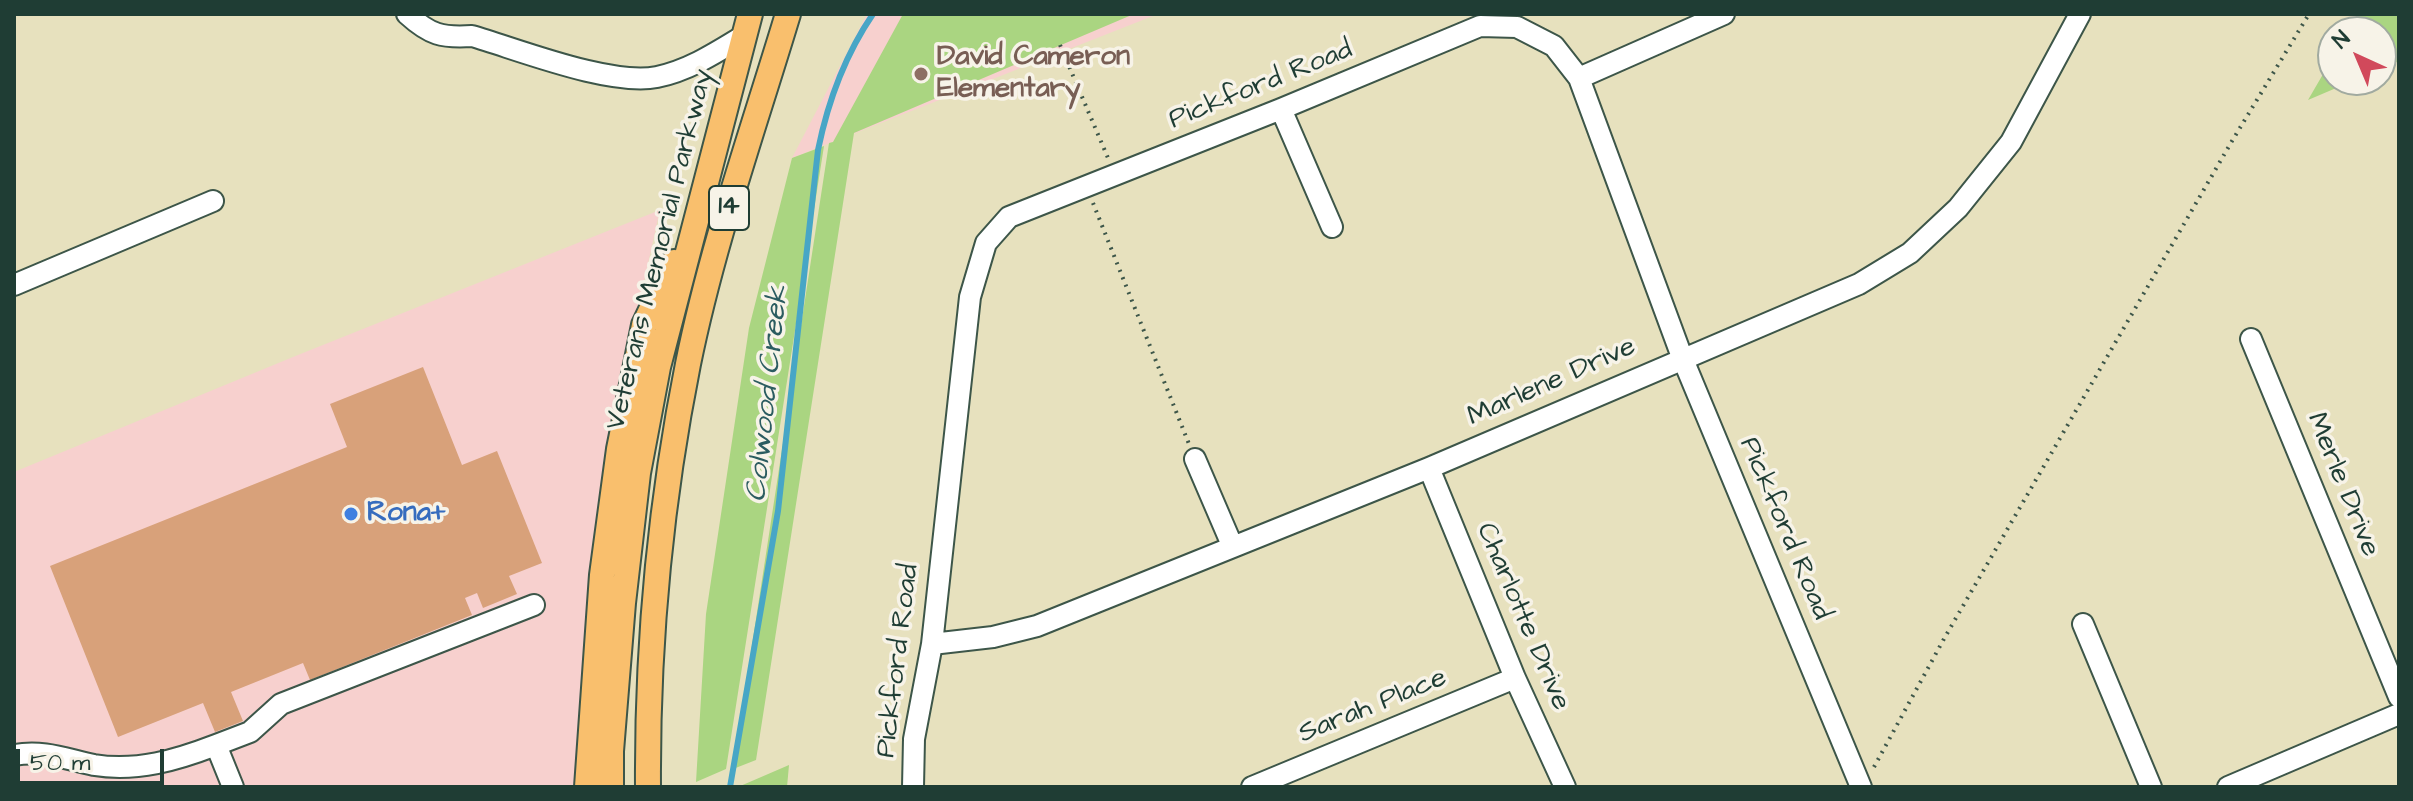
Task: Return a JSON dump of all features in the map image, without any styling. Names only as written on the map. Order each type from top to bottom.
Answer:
[{"type":"main road","name":"Veterans Memorial Parkway","points":[[648,787],[654,596],[680,405],[717,247],[788,14]]},
{"type":"main road","name":"Veterans Memorial Parkway","points":[[611,787],[623,603],[638,473],[652,399],[747,24]]},
{"type":"main road","points":[[587,787],[602,575],[619,449],[644,325],[698,213]]},
{"type":"street","points":[[407,14],[438,36],[472,36],[619,77],[653,78],[695,64],[747,24]]},
{"type":"street","points":[[1579,78],[1724,14]]},
{"type":"street","name":"Marlene Drive","points":[[932,644],[993,637],[1037,626],[1429,468],[1682,357],[1859,284],[1910,253],[1958,208],[2011,142],[2080,14]]},
{"type":"street","name":"Pickford Road","points":[[913,787],[914,739],[932,644],[970,297],[986,243],[1009,217],[1480,26],[1517,27],[1554,46],[1579,78],[1682,357],[1865,782]]},
{"type":"street","points":[[1281,109],[1332,227]]},
{"type":"street","points":[[14,285],[213,201]]},
{"type":"street","name":"Merle Drive","points":[[2251,339],[2399,697]]},
{"type":"street","points":[[652,399],[680,405]]},
{"type":"street","points":[[1195,459],[1232,545]]},
{"type":"street","name":"Charlotte Drive","points":[[1429,468],[1515,678],[1565,787]]},
{"type":"street","points":[[14,755],[53,754],[94,765],[119,767],[162,763],[250,732],[281,704],[534,605]]},
{"type":"street","points":[[2083,624],[2151,787]]},
{"type":"street","name":"Sarah Place","points":[[1252,787],[1515,678]]},
{"type":"street","points":[[2228,787],[2399,714]]},
{"type":"street","points":[[216,745],[233,787]]},
{"type":"path","points":[[1865,782],[1953,623],[2309,14]]},
{"type":"path","points":[[1060,45],[1115,175]]},
{"type":"path","points":[[1086,186],[1195,459]]},
{"type":"shaded area","name":"David Cameron Elementary","points":[[867,14],[1158,14],[792,158]]},
{"type":"shaded area","points":[[660,210],[606,451],[581,699],[583,787],[14,787],[14,472]]},
{"type":"green space","points":[[903,14],[1134,14],[854,133],[756,760],[733,769],[829,143],[833,142]]},
{"type":"green space","points":[[2399,14],[2399,61],[2397,16],[2357,16]]},
{"type":"green space","points":[[2317,85],[2317,96],[2308,100]]},
{"type":"green space","points":[[824,146],[726,769],[696,782],[706,614],[749,328],[792,158]]},
{"type":"green space","points":[[789,765],[787,787],[738,787]]},
{"type":"building","name":"Rona+","points":[[423,367],[462,465],[497,451],[542,563],[509,576],[517,594],[483,608],[477,593],[465,598],[472,615],[310,680],[303,663],[231,692],[243,721],[215,732],[203,703],[118,737],[50,566],[347,447],[330,404]]},
{"type":"waterway","name":"Colwood Creek","points":[[730,787],[778,511],[818,150],[839,79],[873,14]]},
{"type":"place","name":"David Cameron Elementary","points":[[921,74]]},
{"type":"place","name":"Rona+","points":[[351,514]]}]
